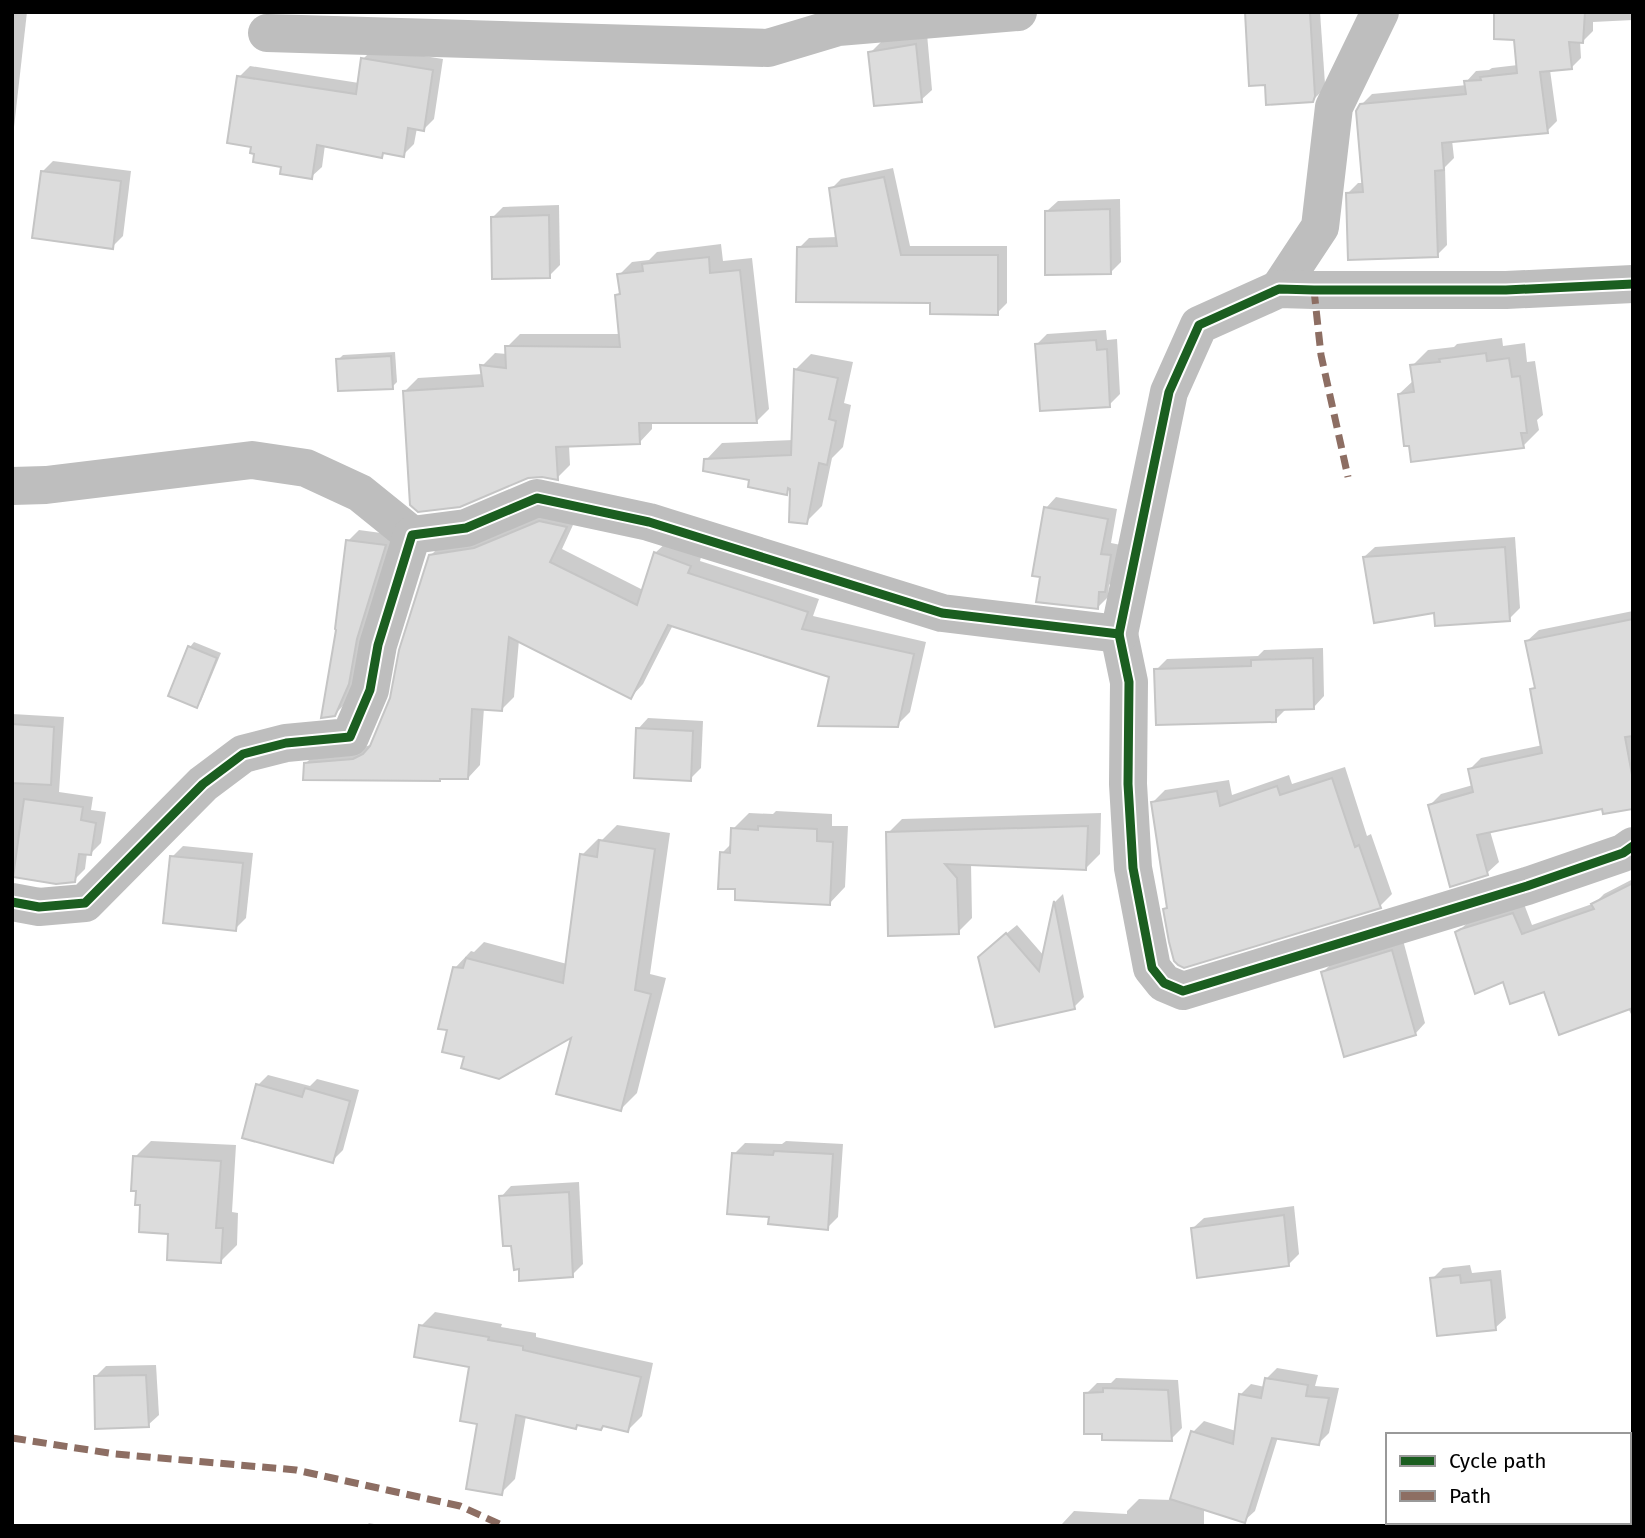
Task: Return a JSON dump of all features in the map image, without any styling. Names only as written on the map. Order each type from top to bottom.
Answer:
[{"type":"street","points":[[267,33],[768,48],[838,27],[1018,12]]},
{"type":"street","points":[[1279,289],[1320,227],[1334,107],[1380,12]]},
{"type":"street","points":[[1633,284],[1507,290],[1279,289],[1199,325],[1169,392],[1119,634],[1129,682],[1128,783],[1133,868],[1152,968],[1164,983],[1183,991],[1527,886],[1623,853],[1633,846]]},
{"type":"street","points":[[12,486],[46,485],[252,460],[306,468],[360,493],[412,535],[466,528],[537,498],[649,522],[942,613],[1119,634]]},
{"type":"street","points":[[12,902],[39,907],[85,903],[203,784],[243,754],[286,743],[350,737],[370,690],[378,645],[412,535]]},
{"type":"building","points":[[1245,12],[1310,12],[1315,96],[1313,102],[1266,105],[1265,85],[1249,86]]},
{"type":"building","points":[[1494,12],[1585,12],[1583,43],[1569,42],[1572,69],[1540,72],[1548,133],[1442,143],[1444,170],[1435,171],[1438,257],[1348,260],[1346,193],[1363,192],[1356,111],[1360,104],[1466,94],[1464,81],[1517,73],[1514,40],[1494,39]]},
{"type":"building","points":[[916,44],[922,102],[874,106],[868,52]]},
{"type":"building","points":[[361,58],[433,70],[424,131],[408,128],[404,157],[383,153],[382,158],[317,145],[312,179],[280,174],[281,167],[253,162],[251,147],[227,143],[237,76],[356,94]]},
{"type":"building","points":[[41,171],[121,181],[113,249],[32,238]]},
{"type":"building","points":[[884,177],[901,255],[998,255],[998,315],[930,314],[930,303],[796,302],[797,247],[837,246],[829,188]]},
{"type":"building","points":[[1110,209],[1111,274],[1045,275],[1045,211]]},
{"type":"building","points":[[549,215],[550,278],[492,279],[491,217]]},
{"type":"building","points":[[709,257],[710,273],[740,270],[757,423],[639,423],[640,444],[556,447],[558,480],[528,478],[460,507],[418,512],[410,505],[403,391],[483,386],[480,365],[506,368],[505,346],[620,347],[615,295],[620,294],[617,274],[643,271],[642,264]]},
{"type":"building","points":[[1096,340],[1097,350],[1107,349],[1110,407],[1040,411],[1035,344]]},
{"type":"building","points":[[1486,353],[1487,361],[1509,358],[1512,377],[1520,376],[1527,433],[1521,433],[1524,448],[1411,462],[1409,446],[1404,446],[1398,394],[1414,392],[1410,365]]},
{"type":"building","points":[[391,356],[393,389],[338,391],[336,359]]},
{"type":"building","points":[[794,369],[838,378],[829,419],[836,421],[827,465],[819,463],[807,524],[789,522],[790,489],[788,488],[787,495],[748,487],[749,480],[703,471],[704,459],[791,455]]},
{"type":"building","points":[[1044,507],[1108,519],[1101,554],[1111,555],[1105,592],[1099,592],[1098,609],[1036,602],[1040,577],[1032,576]]},
{"type":"building","points":[[539,521],[567,527],[550,562],[637,605],[654,552],[691,566],[688,573],[808,612],[802,629],[914,654],[898,727],[818,726],[829,677],[668,625],[631,699],[509,637],[502,711],[472,709],[468,779],[303,780],[304,763],[353,759],[363,754],[370,746],[390,698],[399,650],[429,555],[474,548]]},
{"type":"building","points":[[346,540],[386,545],[357,639],[349,684],[335,716],[321,718],[336,630]]},
{"type":"building","points":[[1505,547],[1510,621],[1435,626],[1434,613],[1374,623],[1363,557]]},
{"type":"building","points":[[1633,619],[1633,736],[1625,737],[1633,780],[1633,809],[1603,814],[1602,809],[1477,835],[1488,875],[1450,887],[1428,805],[1473,792],[1468,769],[1542,753],[1530,689],[1535,688],[1525,641]]},
{"type":"building","points":[[188,646],[217,658],[197,708],[168,696]]},
{"type":"building","points":[[1313,658],[1314,709],[1276,710],[1276,722],[1156,725],[1154,669],[1251,666],[1251,660]]},
{"type":"building","points":[[12,724],[54,727],[51,785],[12,783]]},
{"type":"building","points":[[636,728],[693,731],[691,781],[634,778]]},
{"type":"building","points":[[1332,778],[1355,847],[1359,845],[1381,908],[1184,968],[1178,965],[1174,961],[1163,909],[1167,908],[1151,802],[1217,791],[1220,806],[1277,786],[1280,795]]},
{"type":"building","points":[[24,799],[83,807],[81,820],[96,823],[91,855],[79,854],[75,882],[56,884],[13,877]]},
{"type":"building","points":[[758,826],[817,829],[817,841],[833,842],[830,905],[735,900],[735,889],[718,889],[720,852],[730,853],[731,828],[758,830]]},
{"type":"building","points":[[1088,826],[1086,870],[945,864],[957,878],[959,934],[888,936],[886,832]]},
{"type":"building","points":[[599,840],[655,849],[635,990],[651,994],[621,1111],[556,1094],[571,1038],[499,1079],[461,1068],[464,1057],[442,1052],[447,1030],[438,1029],[453,967],[463,968],[466,958],[563,983],[580,854],[597,857]]},
{"type":"building","points":[[170,856],[243,863],[236,931],[163,923]]},
{"type":"building","points":[[1633,883],[1633,1008],[1559,1035],[1544,992],[1510,1004],[1503,982],[1475,994],[1455,932],[1513,913],[1522,934],[1594,909],[1591,904]]},
{"type":"building","points":[[1054,901],[1075,1009],[995,1027],[978,957],[1006,933],[1039,971]]},
{"type":"building","points":[[1392,950],[1416,1035],[1344,1057],[1321,972]]},
{"type":"building","points":[[256,1084],[302,1097],[305,1088],[350,1101],[333,1163],[242,1138]]},
{"type":"building","points":[[774,1151],[833,1154],[828,1230],[768,1224],[769,1217],[727,1214],[732,1153],[773,1155]]},
{"type":"building","points":[[133,1156],[221,1161],[216,1228],[223,1228],[221,1263],[167,1260],[168,1234],[139,1232],[140,1205],[135,1205],[136,1191],[131,1191]]},
{"type":"building","points":[[569,1192],[573,1277],[519,1281],[519,1269],[514,1270],[511,1246],[503,1246],[499,1196]]},
{"type":"building","points":[[1284,1215],[1289,1266],[1197,1278],[1191,1228]]},
{"type":"building","points":[[1460,1275],[1461,1283],[1491,1280],[1496,1330],[1437,1336],[1430,1278]]},
{"type":"building","points":[[419,1325],[489,1337],[488,1340],[523,1346],[523,1350],[641,1377],[628,1432],[603,1426],[601,1430],[577,1425],[576,1429],[516,1415],[502,1495],[466,1489],[477,1424],[460,1421],[469,1367],[414,1357]]},
{"type":"building","points":[[146,1375],[149,1427],[95,1429],[94,1376]]},
{"type":"building","points":[[1265,1378],[1308,1385],[1306,1396],[1329,1398],[1319,1445],[1272,1438],[1245,1523],[1170,1499],[1191,1431],[1233,1444],[1239,1394],[1261,1398]]},
{"type":"building","points":[[1103,1388],[1168,1390],[1172,1441],[1102,1440],[1102,1434],[1084,1434],[1084,1393],[1103,1392]]},
{"type":"marked path","points":[[1314,290],[1321,355],[1348,477]]},
{"type":"marked path","points":[[12,1438],[115,1454],[296,1470],[460,1506],[504,1526]]},
{"type":"cycle path","points":[[12,902],[39,907],[85,903],[203,784],[243,754],[286,743],[350,737],[370,690],[378,645],[412,535],[466,528],[537,498],[649,522],[942,613],[1119,634],[1169,392],[1199,325],[1279,289],[1506,290],[1633,284]]},
{"type":"cycle path","points":[[1119,634],[1129,682],[1128,784],[1133,868],[1152,968],[1164,983],[1183,991],[1527,886],[1623,853],[1633,846]]}]
